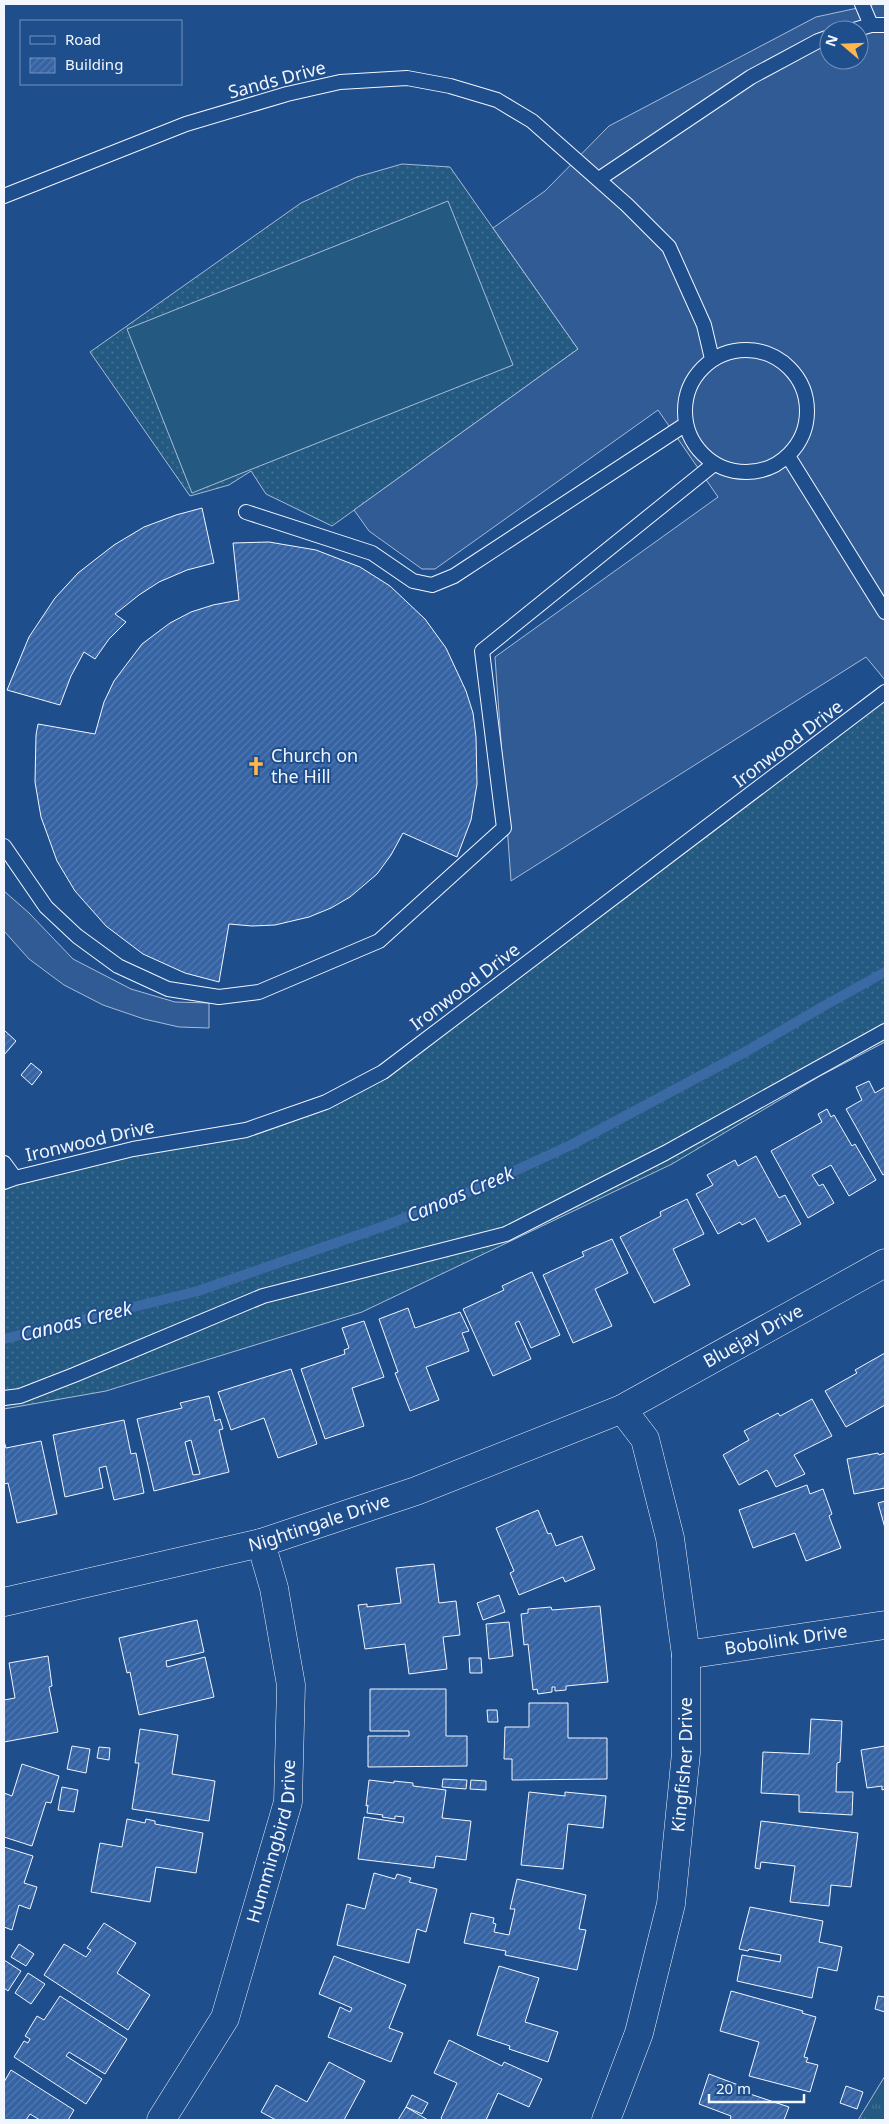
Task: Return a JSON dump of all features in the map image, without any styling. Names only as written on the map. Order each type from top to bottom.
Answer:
[{"type":"street","name":"Bluejay Drive","points":[[622,1409],[885,1263]]},
{"type":"street","name":"Nightingale Drive","points":[[4,1602],[261,1543],[416,1491],[622,1409]]},
{"type":"street","name":"Kingfisher Drive","points":[[606,2120],[640,2033],[671,1904],[686,1753],[686,1655],[670,1538],[645,1439],[622,1409]]},
{"type":"street","name":"Hummingbird Drive","points":[[161,2120],[225,2018],[288,1802],[291,1685],[274,1588],[261,1543]]},
{"type":"street","name":"Bobolink Drive","points":[[686,1655],[885,1625]]},
{"type":"lane","points":[[862,4],[871,25],[885,25]]},
{"type":"lane","points":[[599,179],[751,76],[819,41]]},
{"type":"lane","name":"Sands Drive","points":[[4,196],[186,124],[287,94],[340,82],[407,78],[450,86],[497,100],[532,121],[599,179],[669,247],[704,325],[712,359]]},
{"type":"lane","points":[[744,349],[760,351],[775,356],[788,366],[799,379],[807,405],[806,424],[799,441],[788,456],[771,467],[751,472],[732,471],[714,464],[701,453],[691,440],[684,410],[686,395],[692,381],[712,359],[727,352],[744,349]]},
{"type":"lane","points":[[246,512],[372,553],[413,581],[432,585],[454,576],[686,424]]},
{"type":"lane","points":[[788,456],[885,612]]},
{"type":"lane","points":[[4,846],[46,907],[76,936],[118,966],[168,989],[219,997],[259,992],[379,941],[504,828],[482,651],[714,464]]},
{"type":"lane","name":"Ironwood Drive","points":[[9,1180],[133,1149],[246,1130],[326,1102],[383,1072],[885,692]]},
{"type":"lane","points":[[4,1398],[20,1396],[263,1296],[506,1234],[665,1153],[885,1031]]},
{"type":"lane","points":[[4,1163],[9,1180]]},
{"type":"green space","points":[[402,164],[450,167],[578,349],[332,526],[266,494],[251,471],[229,485],[190,496],[90,352],[301,203],[357,177]]},
{"type":"green space","points":[[448,201],[513,365],[192,493],[127,329]]},
{"type":"green space","points":[[885,689],[885,1042],[820,1076],[672,1164],[362,1312],[106,1391],[4,1409],[4,1182],[246,1130],[383,1072]]},
{"type":"green space","points":[[885,2076],[885,2120],[858,2120]]},
{"type":"shaded area","points":[[876,4],[885,4],[885,680],[866,657],[511,881],[495,657],[718,497],[658,410],[435,569],[422,569],[369,531],[354,510],[578,349],[493,228],[545,191],[609,126],[816,17]]},
{"type":"shaded area","points":[[4,891],[29,913],[73,959],[131,989],[175,1002],[209,1003],[209,1028],[179,1027],[144,1019],[103,1005],[64,985],[29,959],[4,931]]},
{"type":"building","points":[[202,508],[214,563],[187,570],[159,582],[115,614],[126,622],[109,639],[95,659],[84,652],[71,676],[60,705],[7,690],[29,637],[55,598],[78,573],[114,545],[144,527]]},
{"type":"building","name":"Church on the Hill","points":[[269,542],[316,550],[360,567],[390,586],[425,619],[446,648],[466,691],[473,713],[476,737],[477,784],[471,820],[457,857],[403,833],[391,855],[377,874],[350,897],[331,908],[309,917],[275,925],[229,924],[219,982],[185,973],[143,954],[106,926],[75,891],[57,861],[41,817],[35,782],[36,735],[38,724],[95,734],[104,702],[114,681],[142,644],[170,623],[191,612],[239,600],[233,543]]},
{"type":"building","points":[[4,1030],[16,1041],[4,1055]]},
{"type":"building","points":[[31,1063],[42,1072],[32,1085],[21,1075]]},
{"type":"building","points":[[869,1081],[875,1093],[885,1087],[885,1174],[883,1175],[846,1109],[862,1100],[856,1087]]},
{"type":"building","points":[[827,1109],[831,1117],[834,1115],[852,1146],[855,1144],[876,1180],[849,1196],[831,1165],[812,1175],[819,1186],[823,1184],[834,1203],[808,1218],[771,1151],[822,1122],[818,1114]]},
{"type":"building","points":[[756,1156],[779,1198],[785,1195],[801,1224],[768,1242],[755,1218],[742,1225],[740,1222],[718,1234],[696,1194],[713,1185],[707,1175],[735,1160],[738,1166]]},
{"type":"building","points":[[687,1199],[704,1234],[673,1249],[690,1285],[654,1303],[620,1237],[661,1216],[660,1212]]},
{"type":"building","points":[[612,1239],[628,1273],[595,1289],[612,1326],[573,1343],[543,1275],[584,1256],[582,1252]]},
{"type":"building","points":[[532,1272],[560,1335],[531,1348],[519,1321],[515,1323],[531,1359],[493,1376],[463,1309],[504,1290],[502,1286]]},
{"type":"building","points":[[408,1308],[415,1328],[460,1312],[469,1331],[462,1333],[469,1351],[426,1367],[439,1400],[410,1411],[395,1373],[398,1372],[379,1319]]},
{"type":"building","points":[[364,1321],[384,1377],[352,1388],[364,1426],[325,1439],[301,1369],[345,1354],[344,1350],[349,1348],[342,1328]]},
{"type":"building","points":[[885,1353],[885,1405],[846,1427],[825,1391],[857,1373],[855,1370]]},
{"type":"building","points":[[291,1369],[317,1444],[278,1458],[264,1418],[231,1430],[218,1392]]},
{"type":"building","points":[[209,1396],[215,1421],[220,1419],[223,1429],[219,1430],[229,1472],[154,1491],[137,1419],[182,1408],[180,1403]],"holes":[[[191,1440],[200,1474],[193,1475],[185,1442]]]},
{"type":"building","points":[[812,1399],[832,1436],[794,1455],[805,1474],[776,1487],[767,1470],[739,1485],[723,1455],[749,1440],[744,1431],[778,1413],[780,1416]]},
{"type":"building","points":[[124,1420],[131,1454],[136,1453],[144,1493],[114,1500],[106,1466],[99,1468],[103,1488],[65,1497],[53,1435]]},
{"type":"building","points":[[4,1441],[6,1448],[41,1441],[57,1514],[17,1523],[8,1483],[4,1484]]},
{"type":"building","points":[[878,1453],[879,1455],[885,1453],[885,1488],[854,1494],[847,1459]]},
{"type":"building","points":[[807,1485],[810,1494],[823,1489],[832,1514],[829,1516],[841,1548],[806,1561],[795,1533],[753,1548],[739,1510]]},
{"type":"building","points":[[885,1501],[885,1528],[878,1503]]},
{"type":"building","points":[[538,1510],[548,1534],[551,1533],[556,1546],[582,1536],[595,1569],[565,1582],[563,1577],[519,1595],[510,1573],[514,1571],[496,1528]]},
{"type":"building","points":[[434,1564],[439,1603],[456,1601],[460,1635],[443,1637],[447,1669],[409,1674],[405,1644],[365,1649],[358,1605],[367,1604],[367,1607],[401,1603],[396,1568]]},
{"type":"building","points":[[499,1595],[505,1612],[483,1620],[477,1603]]},
{"type":"building","points":[[600,1606],[608,1682],[566,1686],[566,1690],[555,1691],[555,1687],[552,1687],[552,1692],[538,1694],[537,1689],[533,1690],[528,1644],[524,1645],[521,1614],[528,1613],[528,1609],[551,1607],[552,1610]]},
{"type":"building","points":[[197,1620],[204,1652],[166,1661],[167,1667],[205,1657],[214,1697],[139,1715],[130,1672],[127,1673],[119,1638]]},
{"type":"building","points":[[509,1622],[513,1656],[489,1659],[486,1624]]},
{"type":"building","points":[[48,1656],[52,1686],[49,1687],[58,1732],[4,1742],[4,1700],[15,1698],[9,1663]]},
{"type":"building","points":[[469,1658],[481,1658],[482,1673],[470,1673]]},
{"type":"building","points":[[370,1689],[446,1689],[446,1736],[467,1736],[467,1766],[368,1767],[368,1736],[409,1736],[409,1731],[370,1731]]},
{"type":"building","points":[[529,1703],[568,1703],[568,1738],[607,1738],[607,1779],[512,1780],[512,1759],[504,1759],[505,1727],[529,1727]]},
{"type":"building","points":[[487,1710],[497,1710],[498,1722],[488,1722]]},
{"type":"building","points":[[811,1719],[842,1721],[836,1792],[853,1792],[852,1815],[799,1812],[799,1795],[761,1793],[763,1752],[809,1754]]},
{"type":"building","points":[[140,1729],[178,1735],[172,1774],[215,1781],[209,1821],[132,1809],[139,1763],[135,1763]]},
{"type":"building","points":[[72,1746],[90,1749],[86,1773],[67,1769]]},
{"type":"building","points":[[885,1746],[885,1789],[882,1790],[882,1786],[867,1788],[861,1750]]},
{"type":"building","points":[[99,1747],[110,1748],[109,1760],[97,1758]]},
{"type":"building","points":[[22,1764],[59,1776],[51,1803],[46,1802],[32,1846],[4,1837],[4,1793],[12,1796]]},
{"type":"building","points":[[443,1779],[467,1780],[466,1789],[442,1787]]},
{"type":"building","points":[[369,1780],[413,1783],[413,1786],[446,1790],[442,1818],[471,1821],[466,1860],[436,1856],[434,1868],[358,1859],[364,1817],[403,1823],[404,1817],[395,1816],[395,1819],[367,1813]]},
{"type":"building","points":[[471,1780],[486,1781],[486,1790],[470,1789]]},
{"type":"building","points":[[62,1787],[78,1790],[74,1812],[58,1810]]},
{"type":"building","points":[[529,1792],[565,1796],[565,1792],[606,1796],[603,1828],[568,1824],[563,1869],[521,1865]]},
{"type":"building","points":[[127,1819],[145,1823],[146,1819],[155,1821],[155,1824],[203,1833],[196,1873],[156,1867],[150,1902],[91,1892],[100,1843],[122,1847]]},
{"type":"building","points":[[761,1821],[858,1833],[851,1887],[831,1885],[829,1906],[790,1902],[795,1866],[761,1862],[760,1869],[755,1868]]},
{"type":"building","points":[[4,1847],[33,1856],[24,1883],[37,1887],[30,1909],[19,1905],[12,1930],[4,1927]]},
{"type":"building","points":[[374,1873],[395,1879],[397,1874],[411,1878],[409,1882],[437,1889],[426,1932],[417,1929],[409,1963],[337,1945],[347,1904],[365,1909]]},
{"type":"building","points":[[517,1879],[586,1895],[579,1929],[586,1930],[577,1970],[505,1955],[506,1951],[464,1943],[471,1913],[494,1918],[493,1923],[496,1924],[494,1932],[509,1935],[515,1909],[510,1909]]},
{"type":"building","points":[[750,1907],[823,1921],[819,1942],[842,1947],[837,1971],[818,1967],[812,1998],[737,1981],[742,1955],[780,1962],[781,1955],[739,1949]]},
{"type":"building","points":[[104,1923],[136,1943],[117,1973],[150,1995],[128,2030],[44,1975],[64,1944],[86,1957],[91,1950],[87,1948]]},
{"type":"building","points":[[19,1944],[34,1954],[26,1966],[11,1957]]},
{"type":"building","points":[[334,1956],[406,1985],[389,2028],[403,2033],[391,2062],[328,2037],[340,2007],[350,2012],[352,2008],[319,1994]]},
{"type":"building","points":[[4,1960],[21,1971],[8,1991],[4,1988]]},
{"type":"building","points":[[499,1966],[539,1978],[525,2022],[558,2032],[548,2062],[509,2049],[510,2046],[477,2035]]},
{"type":"building","points":[[28,1973],[45,1984],[31,2004],[15,1993]]},
{"type":"building","points":[[731,1991],[803,2011],[802,2013],[816,2017],[804,2057],[808,2058],[806,2062],[818,2065],[810,2092],[749,2076],[759,2042],[720,2031]]},
{"type":"building","points":[[60,1996],[127,2039],[105,2074],[69,2052],[66,2056],[102,2079],[86,2104],[14,2057],[24,2041],[28,2043],[30,2039],[25,2036],[37,2016],[44,2020]]},
{"type":"building","points":[[878,1996],[885,1997],[885,2012],[875,2009]]},
{"type":"building","points":[[449,2040],[502,2066],[504,2062],[542,2079],[529,2107],[498,2093],[486,2120],[443,2120],[441,2118],[457,2083],[434,2073]]},
{"type":"building","points":[[329,2062],[365,2081],[344,2120],[276,2120],[261,2112],[276,2085],[307,2102]]},
{"type":"building","points":[[11,2070],[74,2110],[68,2120],[40,2120],[30,2114],[26,2120],[4,2120],[4,2082]]},
{"type":"building","points":[[709,2074],[749,2089],[747,2093],[789,2107],[784,2120],[730,2120],[731,2116],[699,2104]]},
{"type":"building","points":[[846,2086],[863,2092],[857,2109],[840,2103]]},
{"type":"building","points":[[412,2095],[428,2103],[422,2114],[406,2107]]},
{"type":"building","points":[[406,2107],[428,2120],[398,2120]]},
{"type":"waterway","name":"Canoas Creek","points":[[4,1339],[198,1291],[387,1225],[480,1187],[571,1145],[747,1051],[885,972]]},
{"type":"place","name":"Church on the Hill","points":[[256,766]]}]
